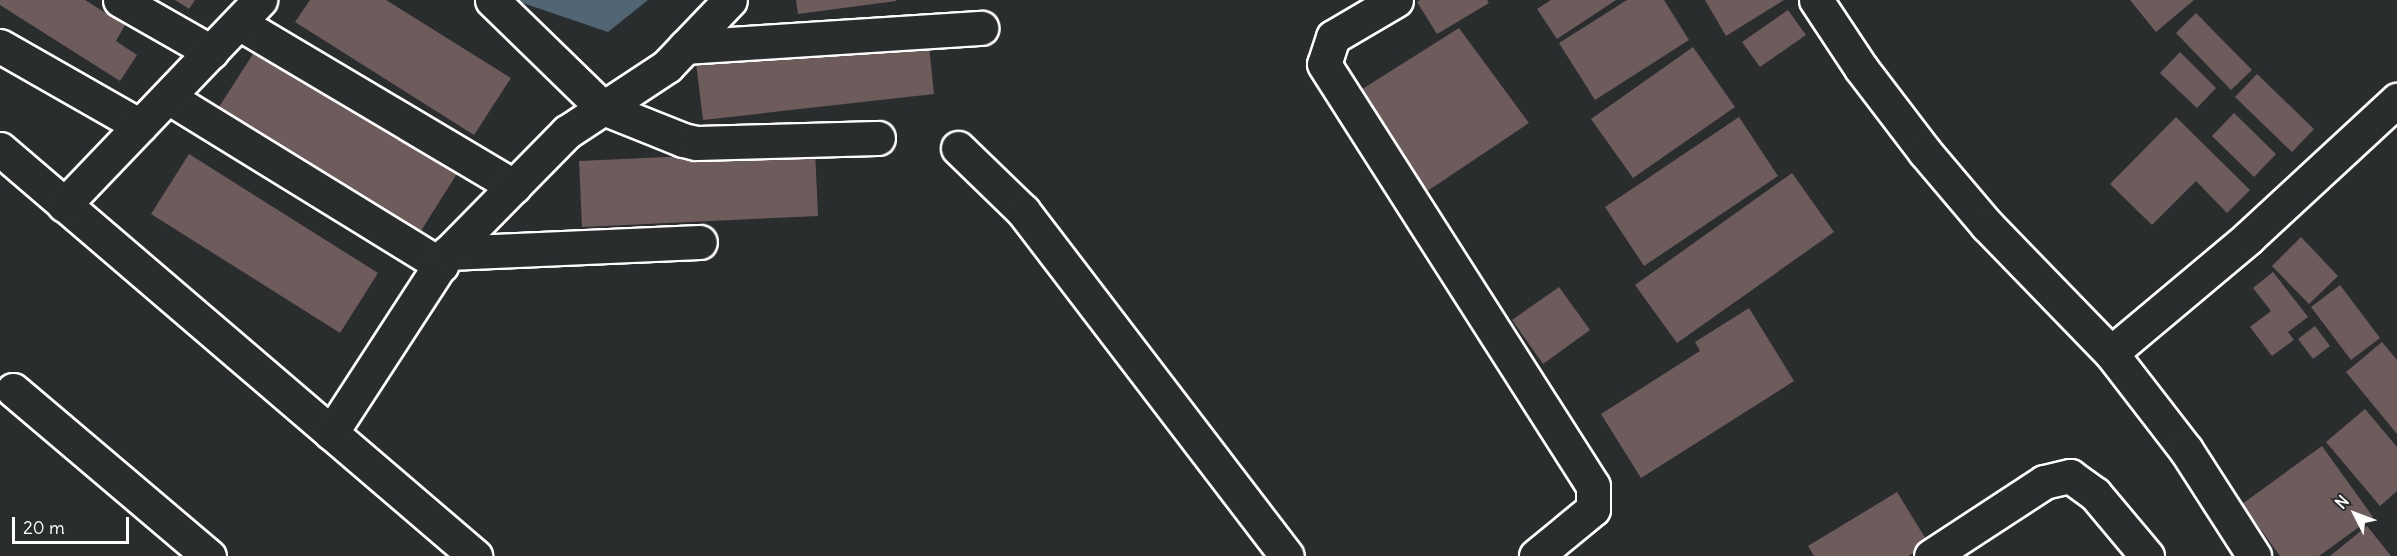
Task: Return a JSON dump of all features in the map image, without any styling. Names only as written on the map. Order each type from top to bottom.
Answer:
[{"type":"street","points":[[120,0],[211,52]]},
{"type":"street","points":[[492,0],[603,108],[696,143],[878,138]]},
{"type":"street","points":[[330,433],[444,259],[567,132],[666,66],[730,0]]},
{"type":"street","points":[[1396,0],[1333,37],[1324,64],[1593,486],[1593,509],[1536,556]]},
{"type":"street","points":[[1816,0],[1861,68],[1933,162],[1987,225],[2111,353],[2186,450],[2254,556]]},
{"type":"street","points":[[64,206],[250,11],[514,186]]},
{"type":"street","points":[[685,47],[981,28]]},
{"type":"street","points":[[0,46],[140,126]]},
{"type":"street","points":[[168,97],[444,259],[700,242]]},
{"type":"street","points":[[2111,353],[2249,237],[2397,100]]},
{"type":"street","points":[[958,148],[1023,211],[1287,556]]},
{"type":"street","points":[[0,149],[475,556]]},
{"type":"street","points":[[13,390],[209,556]]},
{"type":"street","points":[[1931,556],[2044,482],[2070,476],[2095,494],[2146,556]]},
{"type":"water","points":[[514,0],[648,0],[608,32]]},
{"type":"building","points":[[0,0],[85,0],[125,25],[116,41],[137,55],[120,81],[0,5]]},
{"type":"building","points":[[175,0],[195,0],[189,9]]},
{"type":"building","points":[[310,0],[386,0],[511,78],[474,135],[295,22]]},
{"type":"building","points":[[796,0],[896,0],[896,1],[798,14]]},
{"type":"building","points":[[1420,0],[1487,0],[1489,3],[1437,34],[1417,2]]},
{"type":"building","points":[[1551,0],[1616,0],[1557,39],[1537,9]]},
{"type":"building","points":[[1627,0],[1664,0],[1689,40],[1595,100],[1559,43]]},
{"type":"building","points":[[1705,0],[1784,0],[1726,36]]},
{"type":"building","points":[[2130,0],[2194,0],[2156,32]]},
{"type":"building","points":[[1788,10],[1806,35],[1760,67],[1742,42]]},
{"type":"building","points":[[2196,13],[2252,70],[2231,90],[2176,33]]},
{"type":"building","points":[[1459,28],[1529,123],[1420,196],[1356,93]]},
{"type":"building","points":[[928,36],[934,94],[703,120],[696,63]]},
{"type":"building","points":[[258,46],[458,172],[419,234],[219,107]]},
{"type":"building","points":[[1693,47],[1735,107],[1633,178],[1591,119]]},
{"type":"building","points":[[2180,52],[2216,88],[2197,108],[2160,73]]},
{"type":"building","points":[[2257,74],[2314,129],[2292,152],[2235,97]]},
{"type":"building","points":[[2234,113],[2276,154],[2254,177],[2212,136]]},
{"type":"building","points":[[1739,117],[1778,176],[1644,266],[1605,207]]},
{"type":"building","points":[[2176,117],[2250,190],[2227,213],[2196,181],[2152,225],[2110,184]]},
{"type":"building","points":[[815,150],[818,216],[582,227],[579,161]]},
{"type":"building","points":[[189,154],[378,273],[340,333],[151,214]]},
{"type":"building","points":[[1792,173],[1834,232],[1677,343],[1635,285]]},
{"type":"building","points":[[2301,237],[2338,276],[2309,304],[2272,266]]},
{"type":"building","points":[[2273,272],[2308,317],[2288,332],[2294,340],[2272,356],[2250,327],[2271,311],[2253,288]]},
{"type":"building","points":[[2340,285],[2380,338],[2351,360],[2311,307]]},
{"type":"building","points":[[1559,287],[1590,330],[1543,364],[1512,320]]},
{"type":"building","points":[[1749,308],[1794,381],[1641,478],[1601,414],[1700,351],[1695,342]]},
{"type":"building","points":[[2315,326],[2330,346],[2313,359],[2298,339]]},
{"type":"building","points":[[2382,342],[2397,360],[2397,434],[2346,372]]},
{"type":"building","points":[[2365,409],[2397,447],[2397,491],[2380,506],[2326,442]]},
{"type":"building","points":[[2322,446],[2373,517],[2319,556],[2280,556],[2242,504]]},
{"type":"building","points":[[1897,492],[1929,544],[1908,556],[1814,556],[1808,546]]},
{"type":"building","points":[[2367,526],[2391,556],[2330,556]]}]
